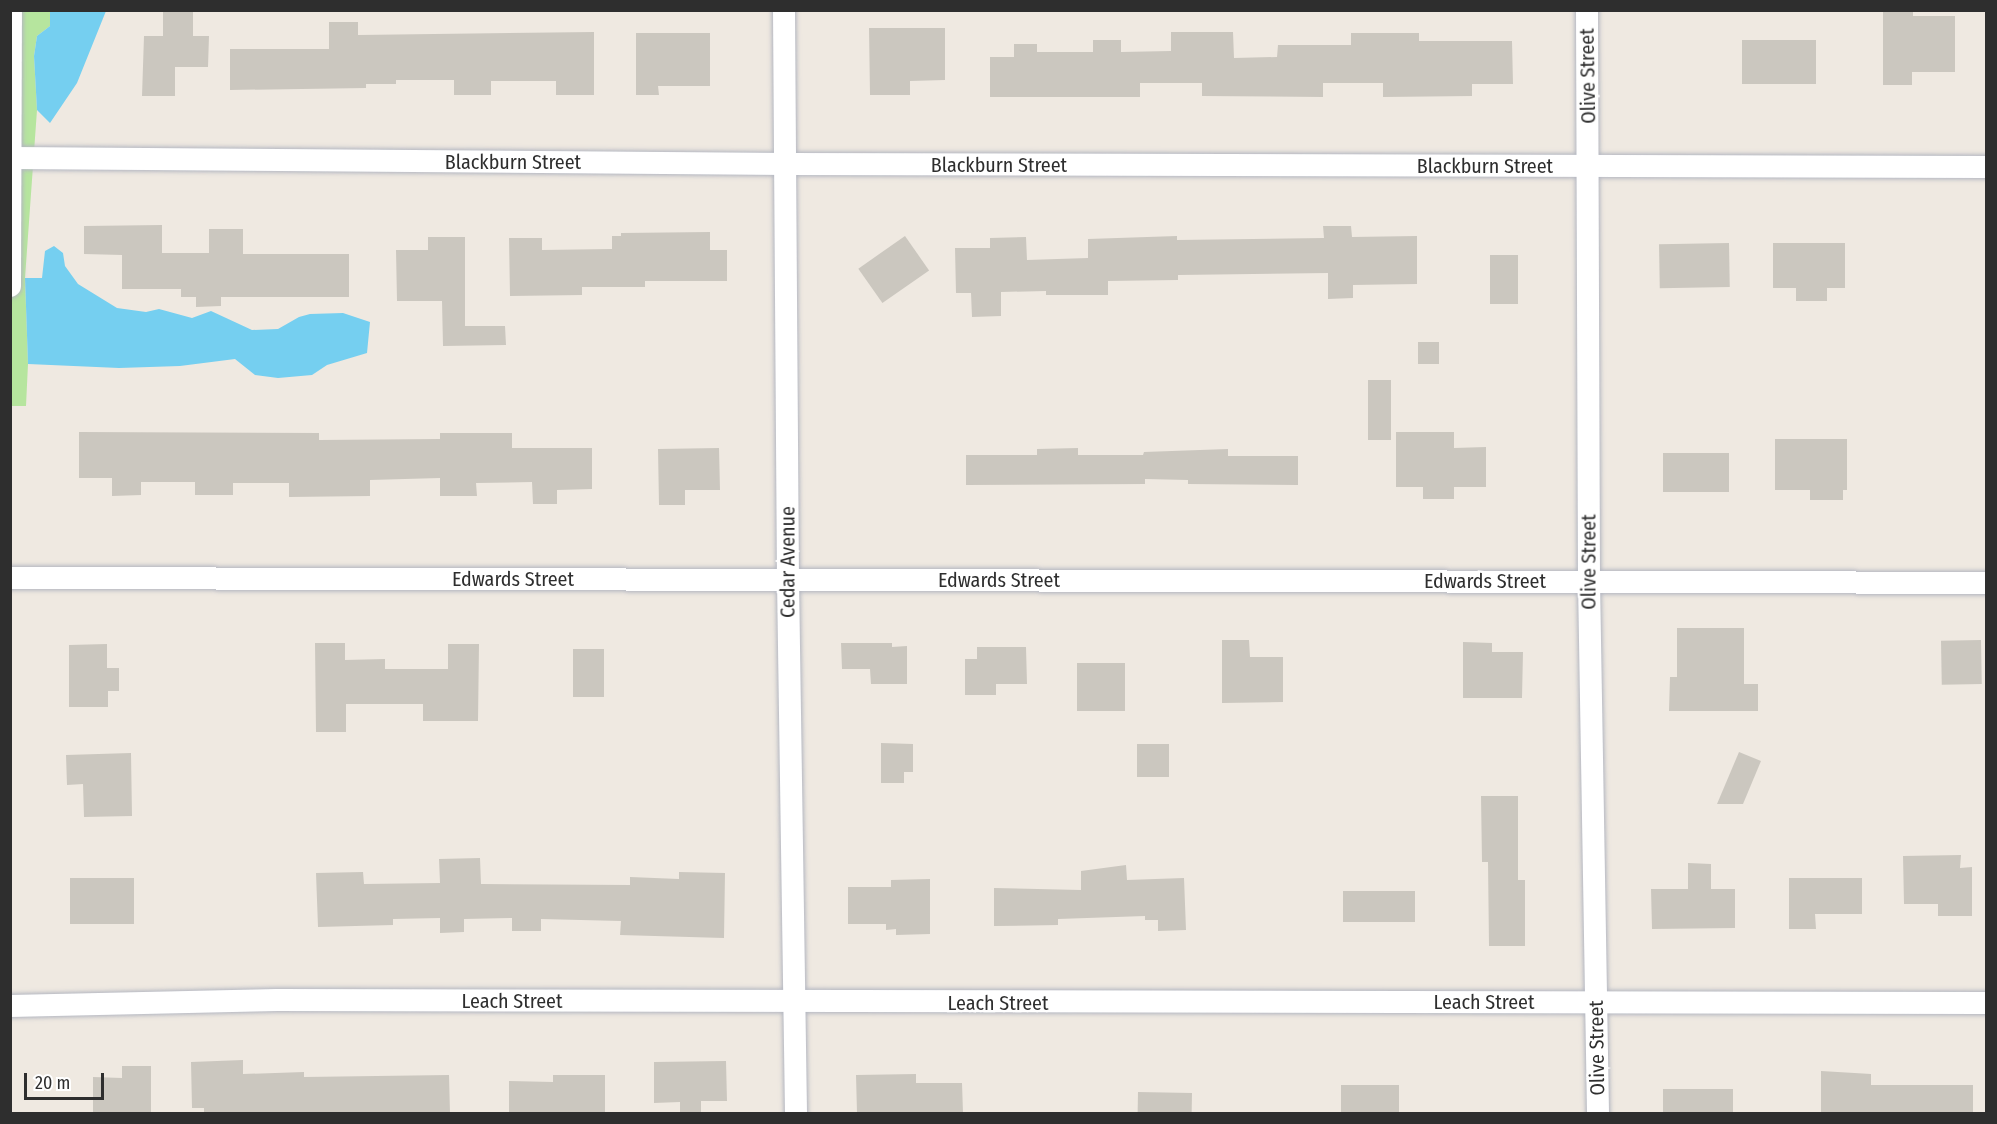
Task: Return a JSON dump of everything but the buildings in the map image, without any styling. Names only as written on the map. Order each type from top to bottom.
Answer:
[{"type":"street","points":[[10,286],[11,10]]},
{"type":"street","name":"Cedar Avenue","points":[[784,10],[787,164],[788,580],[796,1113]]},
{"type":"street","name":"Olive Street","points":[[1587,10],[1589,581],[1598,1113]]},
{"type":"street","name":"Blackburn Street","points":[[12,158],[787,164],[1986,168]]},
{"type":"street","name":"Edwards Street","points":[[10,578],[1986,583]]},
{"type":"street","name":"Leach Street","points":[[10,1006],[277,1000],[795,1003],[1986,1003]]},
{"type":"green space","points":[[10,11],[50,11],[50,26],[37,36],[34,56],[37,110],[25,278],[28,364],[26,406],[11,406]]},
{"type":"water","points":[[50,11],[106,11],[77,83],[50,123],[37,110],[34,56],[37,36],[50,26]]},
{"type":"water","points":[[54,246],[63,253],[65,266],[78,284],[117,308],[146,312],[159,309],[192,318],[211,311],[252,330],[278,329],[299,317],[310,314],[343,313],[370,322],[367,353],[327,365],[312,375],[278,378],[255,375],[235,359],[180,366],[119,368],[28,364],[25,278],[42,278],[45,251]]}]
